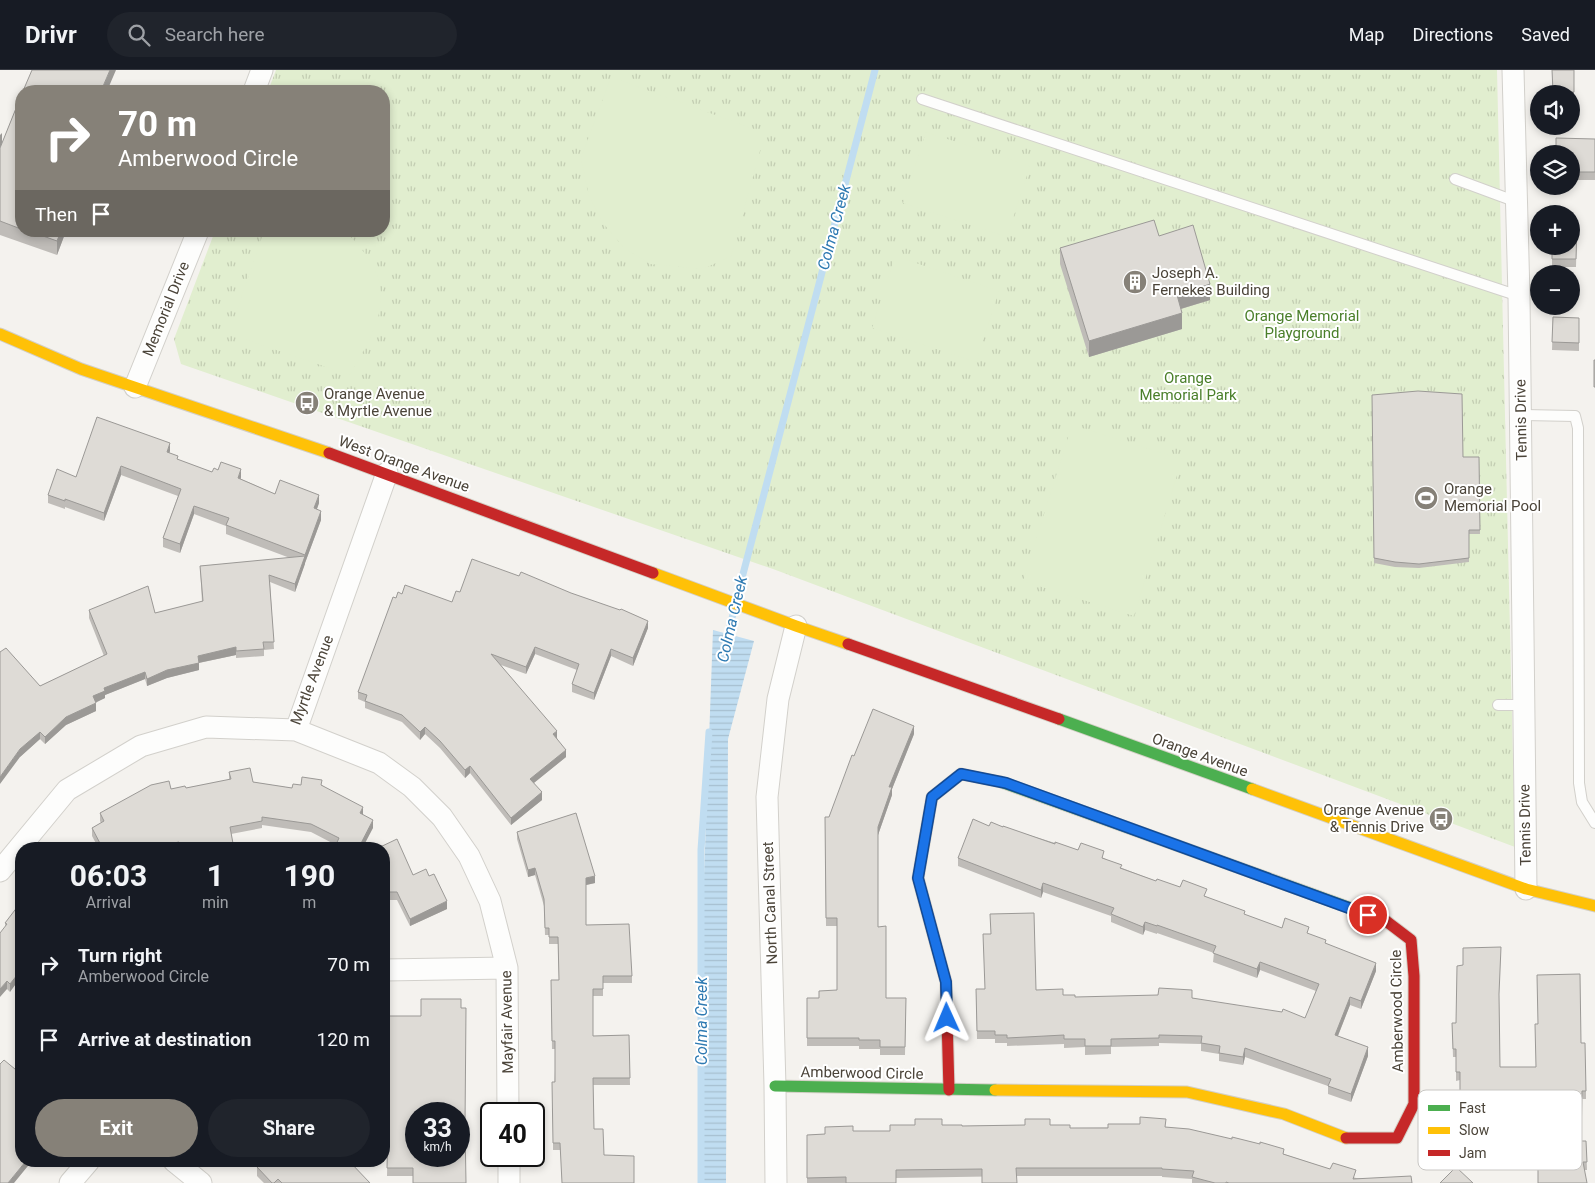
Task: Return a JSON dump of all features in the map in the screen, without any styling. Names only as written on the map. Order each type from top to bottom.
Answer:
[{"type":"street","points":[[256,85],[262,70]]},
{"type":"street","name":"Tennis Drive","points":[[1513,70],[1519,296],[1526,889]]},
{"type":"street","name":"Memorial Drive","points":[[135,387],[196,237]]},
{"type":"street","name":"West Orange Avenue","points":[[0,334],[57,359],[387,473],[718,595],[796,626]]},
{"type":"street","name":"Myrtle Avenue","points":[[24,842],[67,790],[142,746],[206,728],[296,730],[387,473]]},
{"type":"street","name":"Orange Avenue","points":[[796,626],[894,659],[1526,889],[1595,906]]},
{"type":"street","name":"North Canal Street","points":[[776,1183],[767,797],[778,699],[796,626]]},
{"type":"street","name":"Mayfair Avenue","points":[[296,730],[379,763],[412,787],[442,817],[469,856],[490,901],[507,968],[508,1102]]},
{"type":"street","name":"Amberwood Circle","points":[[775,1086],[949,1090],[1187,1092],[1284,1114],[1348,1139],[1397,1138],[1414,1104],[1414,976],[1411,940],[1386,921],[1006,783],[961,774],[932,797],[918,878],[946,982],[949,1090]]},
{"type":"street","name":"Myrtle Avenue","points":[[0,871],[15,853]]},
{"type":"street","points":[[390,970],[507,968]]},
{"type":"street","points":[[70,1183],[83,1167]]},
{"type":"street","points":[[181,1167],[201,1183]]},
{"type":"street","points":[[509,1167],[509,1183]]},
{"type":"lane","points":[[922,99],[1519,296]]},
{"type":"lane","points":[[1455,179],[1517,202]]},
{"type":"lane","points":[[1520,415],[1575,416],[1578,428],[1579,783],[1582,802],[1595,824]]},
{"type":"lane","points":[[1498,706],[1524,705]]},
{"type":"green space","name":"Orange Memorial Park","points":[[276,70],[1497,70],[1515,847],[773,569],[181,364],[174,339],[213,237],[390,237],[390,85],[270,85]]},
{"type":"green space","points":[[611,77],[765,133],[731,256],[703,269],[650,264],[625,249],[603,223],[589,196],[581,158]]},
{"type":"green space","points":[[926,132],[1030,166],[1007,237],[903,203]]},
{"type":"green space","points":[[262,237],[351,237],[366,255],[375,271],[380,286],[381,301],[373,331],[350,375],[244,339],[234,319]]},
{"type":"green space","points":[[895,256],[999,291],[976,362],[872,328]]},
{"type":"green space","points":[[1072,425],[1182,459],[1134,616],[1023,581]]},
{"type":"water","points":[[713,630],[754,641],[728,739],[726,1183],[701,1183],[701,959]]},
{"type":"building","points":[[32,70],[110,70],[104,85],[26,85]]},
{"type":"building","points":[[1552,70],[1574,70],[1574,85],[1553,85]]},
{"type":"building","points":[[15,111],[15,227],[0,221],[0,148]]},
{"type":"building","points":[[1556,138],[1595,139],[1595,172],[1580,172],[1580,145],[1556,145]]},
{"type":"building","name":"Joseph A. Fernekes Building","points":[[1154,220],[1159,236],[1193,225],[1210,284],[1177,295],[1182,313],[1089,341],[1060,248]]},
{"type":"building","points":[[46,237],[59,237],[57,241]]},
{"type":"building","points":[[1552,255],[1576,255],[1576,259],[1552,259]]},
{"type":"building","points":[[1553,317],[1579,318],[1579,343],[1552,342]]},
{"type":"building","points":[[1595,360],[1595,387],[1594,387]]},
{"type":"building","name":"Orange Memorial Pool","points":[[1418,391],[1462,394],[1463,457],[1479,457],[1480,530],[1469,530],[1469,558],[1419,564],[1374,558],[1372,395]]},
{"type":"building","points":[[97,417],[170,443],[167,452],[178,456],[177,459],[212,472],[214,468],[218,470],[221,462],[241,469],[238,478],[275,494],[280,480],[319,495],[314,508],[321,511],[305,555],[226,525],[229,518],[194,506],[180,544],[163,538],[181,489],[121,466],[104,513],[48,495],[57,469],[76,477]]},
{"type":"building","points":[[305,556],[295,584],[269,575],[274,642],[263,642],[264,649],[236,651],[236,647],[198,656],[199,663],[167,670],[147,679],[145,672],[104,688],[105,691],[93,696],[96,703],[66,717],[45,737],[40,732],[20,749],[0,777],[0,652],[6,648],[40,686],[107,654],[89,610],[148,586],[155,613],[203,601],[200,566]]},
{"type":"building","points":[[472,559],[519,576],[521,572],[571,593],[621,609],[648,621],[633,658],[611,649],[594,693],[572,684],[579,664],[535,647],[526,667],[491,654],[557,731],[553,734],[566,750],[530,779],[542,792],[511,818],[470,766],[465,770],[425,727],[420,732],[402,715],[365,701],[367,695],[358,692],[393,597],[396,598],[398,592],[402,594],[405,585],[452,602],[456,591],[460,592]]},
{"type":"building","points":[[873,709],[914,726],[889,787],[892,787],[878,827],[878,927],[886,926],[886,998],[906,998],[905,1047],[880,1047],[880,1040],[859,1040],[859,1038],[807,1038],[807,998],[819,998],[819,991],[837,990],[837,918],[826,918],[825,817],[829,817],[852,755],[854,756]]},
{"type":"building","points":[[250,768],[253,782],[292,788],[293,784],[301,785],[302,777],[322,780],[321,785],[363,807],[360,813],[373,820],[362,842],[337,842],[339,838],[311,824],[262,817],[262,821],[230,827],[233,842],[99,842],[92,828],[104,821],[100,813],[151,785],[169,781],[171,789],[185,786],[186,788],[231,779],[229,772]]},
{"type":"building","points":[[576,813],[595,876],[586,878],[586,925],[629,924],[632,976],[603,976],[603,989],[593,989],[593,1036],[629,1035],[630,1078],[593,1078],[594,1129],[603,1129],[604,1155],[634,1156],[634,1183],[562,1183],[560,1143],[553,1143],[552,1082],[555,1082],[555,1041],[552,1041],[551,980],[559,980],[558,937],[549,937],[549,928],[545,928],[544,899],[535,868],[528,870],[517,832]]},
{"type":"building","points":[[973,819],[989,826],[991,822],[1078,850],[1081,843],[1104,851],[1102,858],[1122,865],[1120,868],[1156,881],[1157,879],[1180,887],[1183,880],[1207,889],[1204,896],[1245,911],[1244,914],[1282,928],[1285,918],[1309,927],[1307,933],[1326,940],[1325,943],[1376,963],[1361,1001],[1350,997],[1335,1035],[1368,1047],[1351,1094],[1328,1086],[1331,1079],[1245,1048],[1243,1057],[1219,1053],[1220,1046],[1201,1043],[1202,1036],[1159,1035],[1159,1038],[1111,1039],[1111,1046],[1085,1046],[1085,1039],[1064,1039],[1064,1035],[1007,1038],[1007,1035],[995,1035],[995,1031],[977,1031],[976,989],[985,989],[983,934],[991,934],[990,914],[1034,913],[1036,990],[1063,989],[1063,995],[1075,995],[1075,997],[1158,995],[1159,988],[1192,990],[1192,998],[1282,1012],[1283,1009],[1305,1018],[1319,984],[1260,962],[1257,969],[1213,953],[1216,946],[1157,925],[1145,922],[1143,927],[1111,914],[1114,908],[1043,883],[1041,890],[958,858]]},
{"type":"building","points":[[397,839],[413,875],[426,869],[429,876],[434,874],[447,901],[410,919],[397,892],[390,892],[390,842]]},
{"type":"building","points":[[15,910],[15,978],[10,984],[7,981],[0,989],[0,933],[7,924],[5,923]]},
{"type":"building","points":[[1501,947],[1499,994],[1500,1067],[1536,1067],[1535,1024],[1538,1024],[1537,975],[1580,974],[1581,1043],[1585,1043],[1586,1091],[1460,1090],[1460,1072],[1456,1072],[1456,1049],[1453,1049],[1452,1023],[1456,1023],[1457,966],[1463,965],[1463,948]]},
{"type":"building","points":[[421,999],[461,999],[461,1008],[466,1008],[465,1102],[405,1102],[405,1167],[466,1167],[466,1183],[413,1183],[413,1168],[387,1168],[390,1167],[390,1016],[421,1016]]},
{"type":"building","points":[[4,1060],[15,1069],[15,1167],[21,1167],[8,1183],[0,1183],[0,1064]]},
{"type":"building","points":[[1140,1117],[1166,1119],[1165,1127],[1189,1129],[1260,1144],[1260,1142],[1284,1149],[1283,1154],[1330,1169],[1333,1163],[1356,1170],[1353,1179],[1411,1176],[1412,1183],[1215,1183],[1192,1177],[1194,1171],[1162,1168],[1016,1168],[1017,1183],[982,1183],[982,1169],[896,1170],[896,1183],[846,1183],[846,1177],[807,1178],[807,1135],[825,1134],[825,1127],[853,1126],[853,1131],[890,1131],[890,1125],[915,1125],[915,1119],[942,1119],[942,1125],[962,1126],[1025,1125],[1025,1119],[1050,1119],[1050,1125],[1070,1125],[1070,1128],[1108,1128],[1108,1124],[1140,1124]]},
{"type":"building","points":[[1582,1141],[1586,1141],[1587,1162],[1583,1162],[1587,1183],[1538,1183],[1538,1170],[1582,1170]]},
{"type":"building","points":[[257,1167],[355,1167],[370,1183],[282,1183],[278,1179],[272,1183]]},
{"type":"building","points":[[1453,1170],[1459,1170],[1473,1183],[1440,1183]]},
{"type":"waterway","name":"Colma Creek","points":[[737,597],[875,70]]},
{"type":"waterway","name":"Colma Creek","points":[[726,643],[734,610]]},
{"type":"waterway","name":"Colma Creek","points":[[701,1183],[701,850],[709,732]]},
{"type":"traffic: fast","points":[[1059,719],[1252,789]]},
{"type":"traffic: fast","points":[[1001,782],[1356,910]]},
{"type":"traffic: fast","points":[[775,1086],[995,1090]]},
{"type":"traffic: slow","points":[[0,334],[81,369],[329,453]]},
{"type":"traffic: slow","points":[[653,573],[848,644]]},
{"type":"traffic: slow","points":[[1252,789],[1526,889],[1595,906]]},
{"type":"traffic: slow","points":[[995,1090],[1187,1092],[1284,1114],[1346,1138]]},
{"type":"traffic: jam","points":[[329,453],[653,573]]},
{"type":"traffic: jam","points":[[848,644],[1059,719]]},
{"type":"traffic: jam","points":[[949,1090],[946,982],[918,878],[932,797],[961,774],[1001,782]]},
{"type":"traffic: jam","points":[[1346,1138],[1397,1138],[1414,1104],[1414,976],[1411,940],[1386,921],[1356,910]]},
{"type":"place","name":"Joseph A. Fernekes Building","points":[[1135,282]]},
{"type":"place","name":"Orange Avenue & Myrtle Avenue","points":[[307,403]]},
{"type":"place","name":"Orange Memorial Pool","points":[[1426,498]]},
{"type":"place","name":"Orange Avenue & Tennis Drive","points":[[1441,819]]},
{"type":"route","points":[[947,1018],[946,982],[918,878],[932,797],[961,774],[1006,783],[1368,915]]},
{"type":"park label","name":"Orange Memorial Playground","points":[[1302,324]]}]
